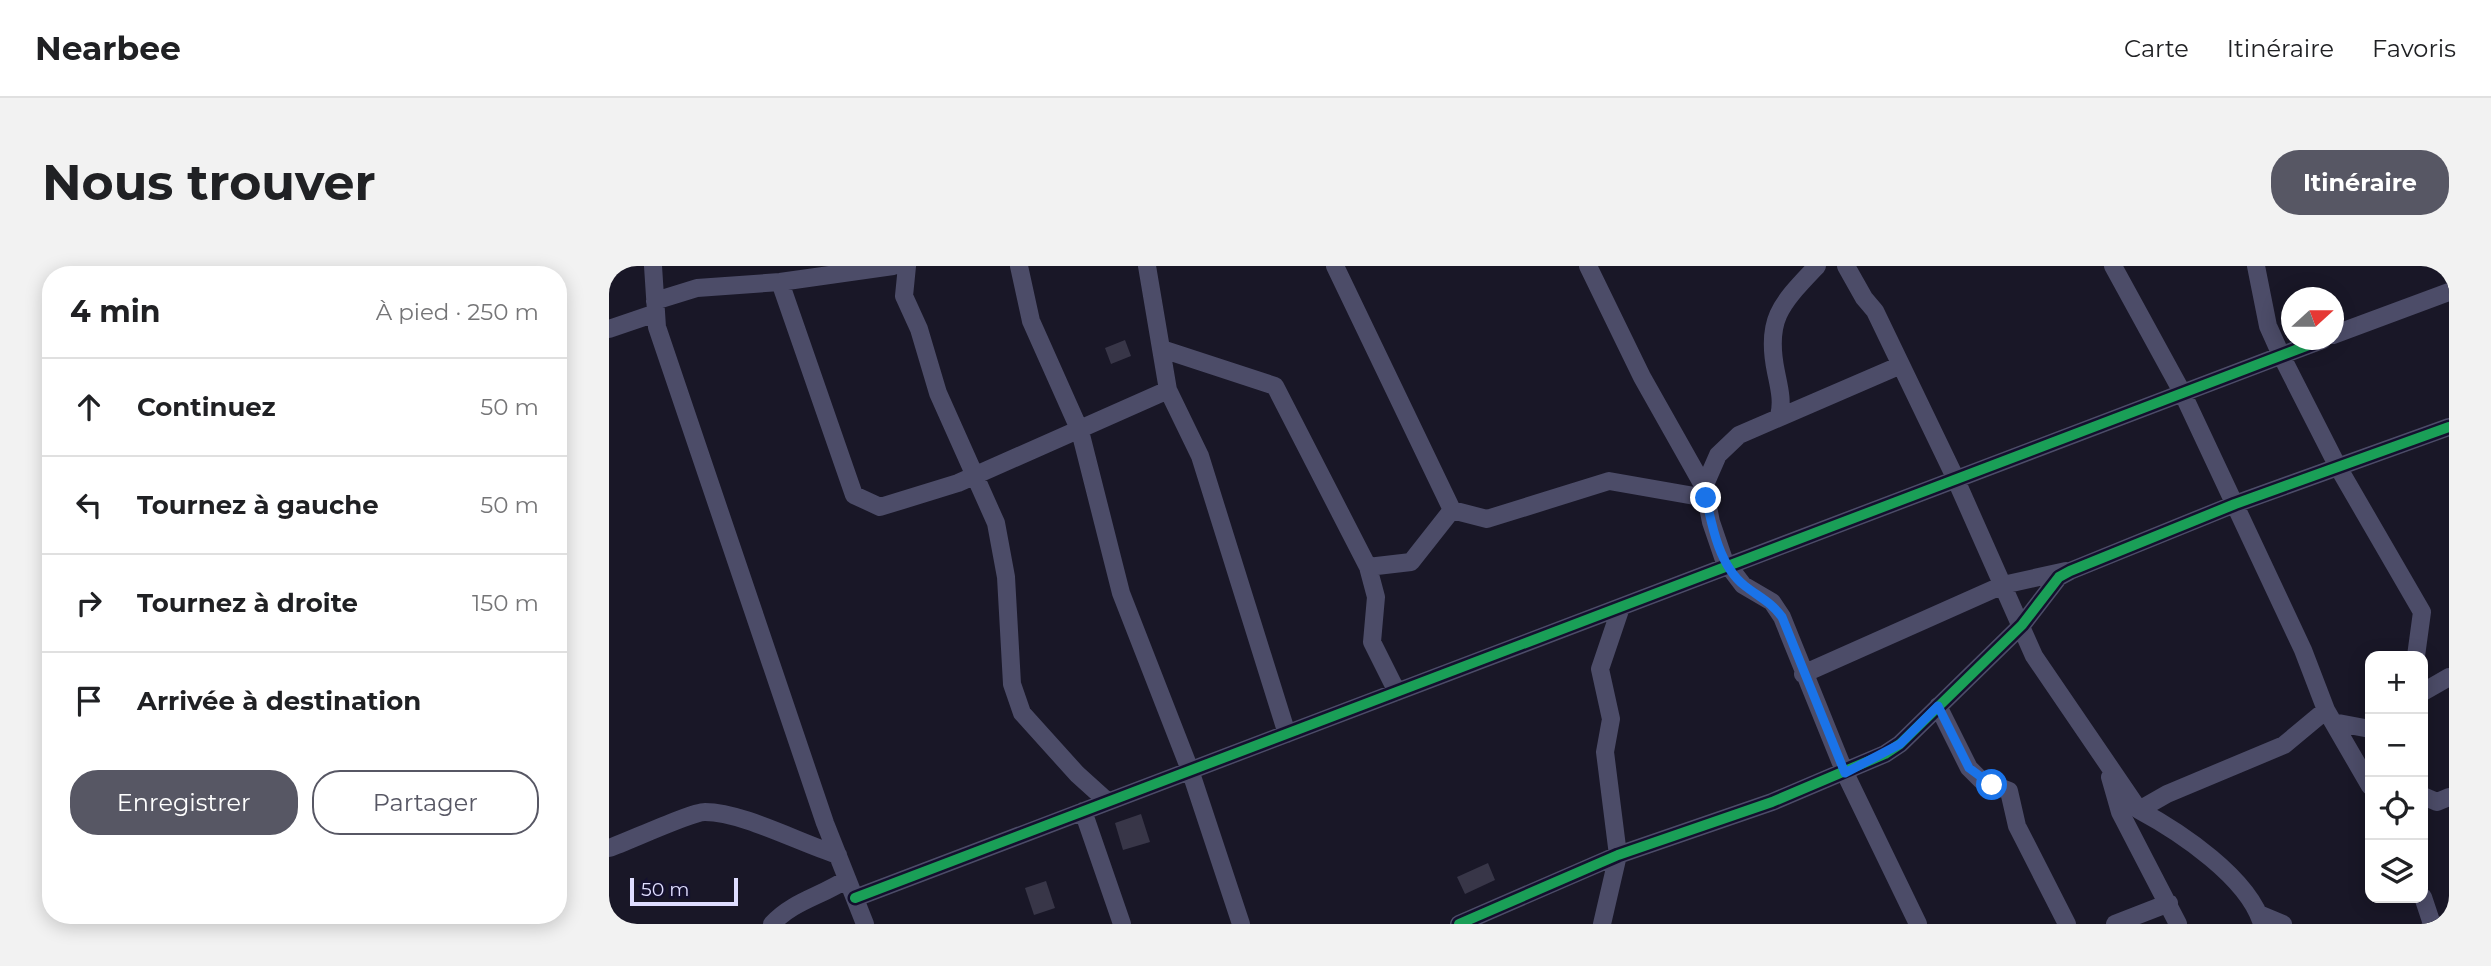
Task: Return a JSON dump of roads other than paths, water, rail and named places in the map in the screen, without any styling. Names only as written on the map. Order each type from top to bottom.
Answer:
[{"type":"street","points":[[653,266],[655,307],[661,340],[838,855],[865,924]]},
{"type":"street","points":[[609,329],[697,288],[780,282],[893,266]]},
{"type":"street","points":[[907,266],[904,296],[919,329],[938,393],[996,523],[1006,577],[1012,684],[1022,713],[1068,765],[1108,802]]},
{"type":"street","points":[[1019,266],[1031,321],[1080,431],[1121,593],[1190,770],[1241,924]]},
{"type":"street","points":[[1147,266],[1168,390],[1199,456],[1287,734]]},
{"type":"street","points":[[1335,266],[1452,510],[1487,519],[1609,481],[1705,492]]},
{"type":"street","points":[[1588,266],[1642,377],[1705,492],[1711,522],[1729,566],[1743,585],[1772,602],[1782,617],[1845,773],[1918,924]]},
{"type":"street","points":[[1779,416],[1780,395],[1770,345],[1774,319],[1817,266]]},
{"type":"street","points":[[1846,266],[1864,298],[1875,311],[1956,480],[2034,656],[2139,810],[2166,825],[2209,858],[2245,892],[2261,919],[2283,924]]},
{"type":"street","points":[[2113,266],[2182,392],[2303,650],[2330,716],[2365,777]]},
{"type":"street","points":[[2256,266],[2268,326],[2281,355],[2338,467],[2422,612],[2417,651]]},
{"type":"street","points":[[780,282],[854,495],[880,507],[976,475],[1168,390]]},
{"type":"street","points":[[2344,331],[2449,292]]},
{"type":"street","points":[[1162,349],[1275,386],[1368,567],[1376,597],[1372,642],[1397,692]]},
{"type":"street","points":[[855,898],[2295,350]]},
{"type":"street","points":[[1705,492],[1718,455],[1739,435],[1901,365]]},
{"type":"street","points":[[1803,674],[2003,585],[2070,571],[2235,505],[2445,431]]},
{"type":"street","points":[[1368,567],[1411,562],[1452,510]]},
{"type":"street","points":[[1459,924],[1618,855],[1772,802],[1845,773],[1900,744],[2022,625],[2048,589],[2070,571]]},
{"type":"street","points":[[1602,924],[1618,855],[1605,752],[1611,719],[1600,669],[1621,607]]},
{"type":"street","points":[[2428,689],[2449,677]]},
{"type":"street","points":[[1938,706],[1969,768],[1981,780],[2009,791],[2017,826],[2067,924]]},
{"type":"street","points":[[2330,716],[2365,727]]},
{"type":"street","points":[[2139,810],[2167,794],[2284,745],[2330,716]]},
{"type":"street","points":[[2353,757],[2365,764]]},
{"type":"street","points":[[2105,760],[2120,812],[2169,902],[2178,924]]},
{"type":"street","points":[[2428,798],[2437,802],[2449,797]]},
{"type":"street","points":[[609,848],[703,811],[760,824],[804,845],[838,855]]},
{"type":"street","points":[[1083,811],[1122,924]]},
{"type":"street","points":[[772,924],[792,905],[827,892],[847,879]]},
{"type":"street","points":[[2115,924],[2169,902]]},
{"type":"street","points":[[2425,903],[2432,924]]}]
